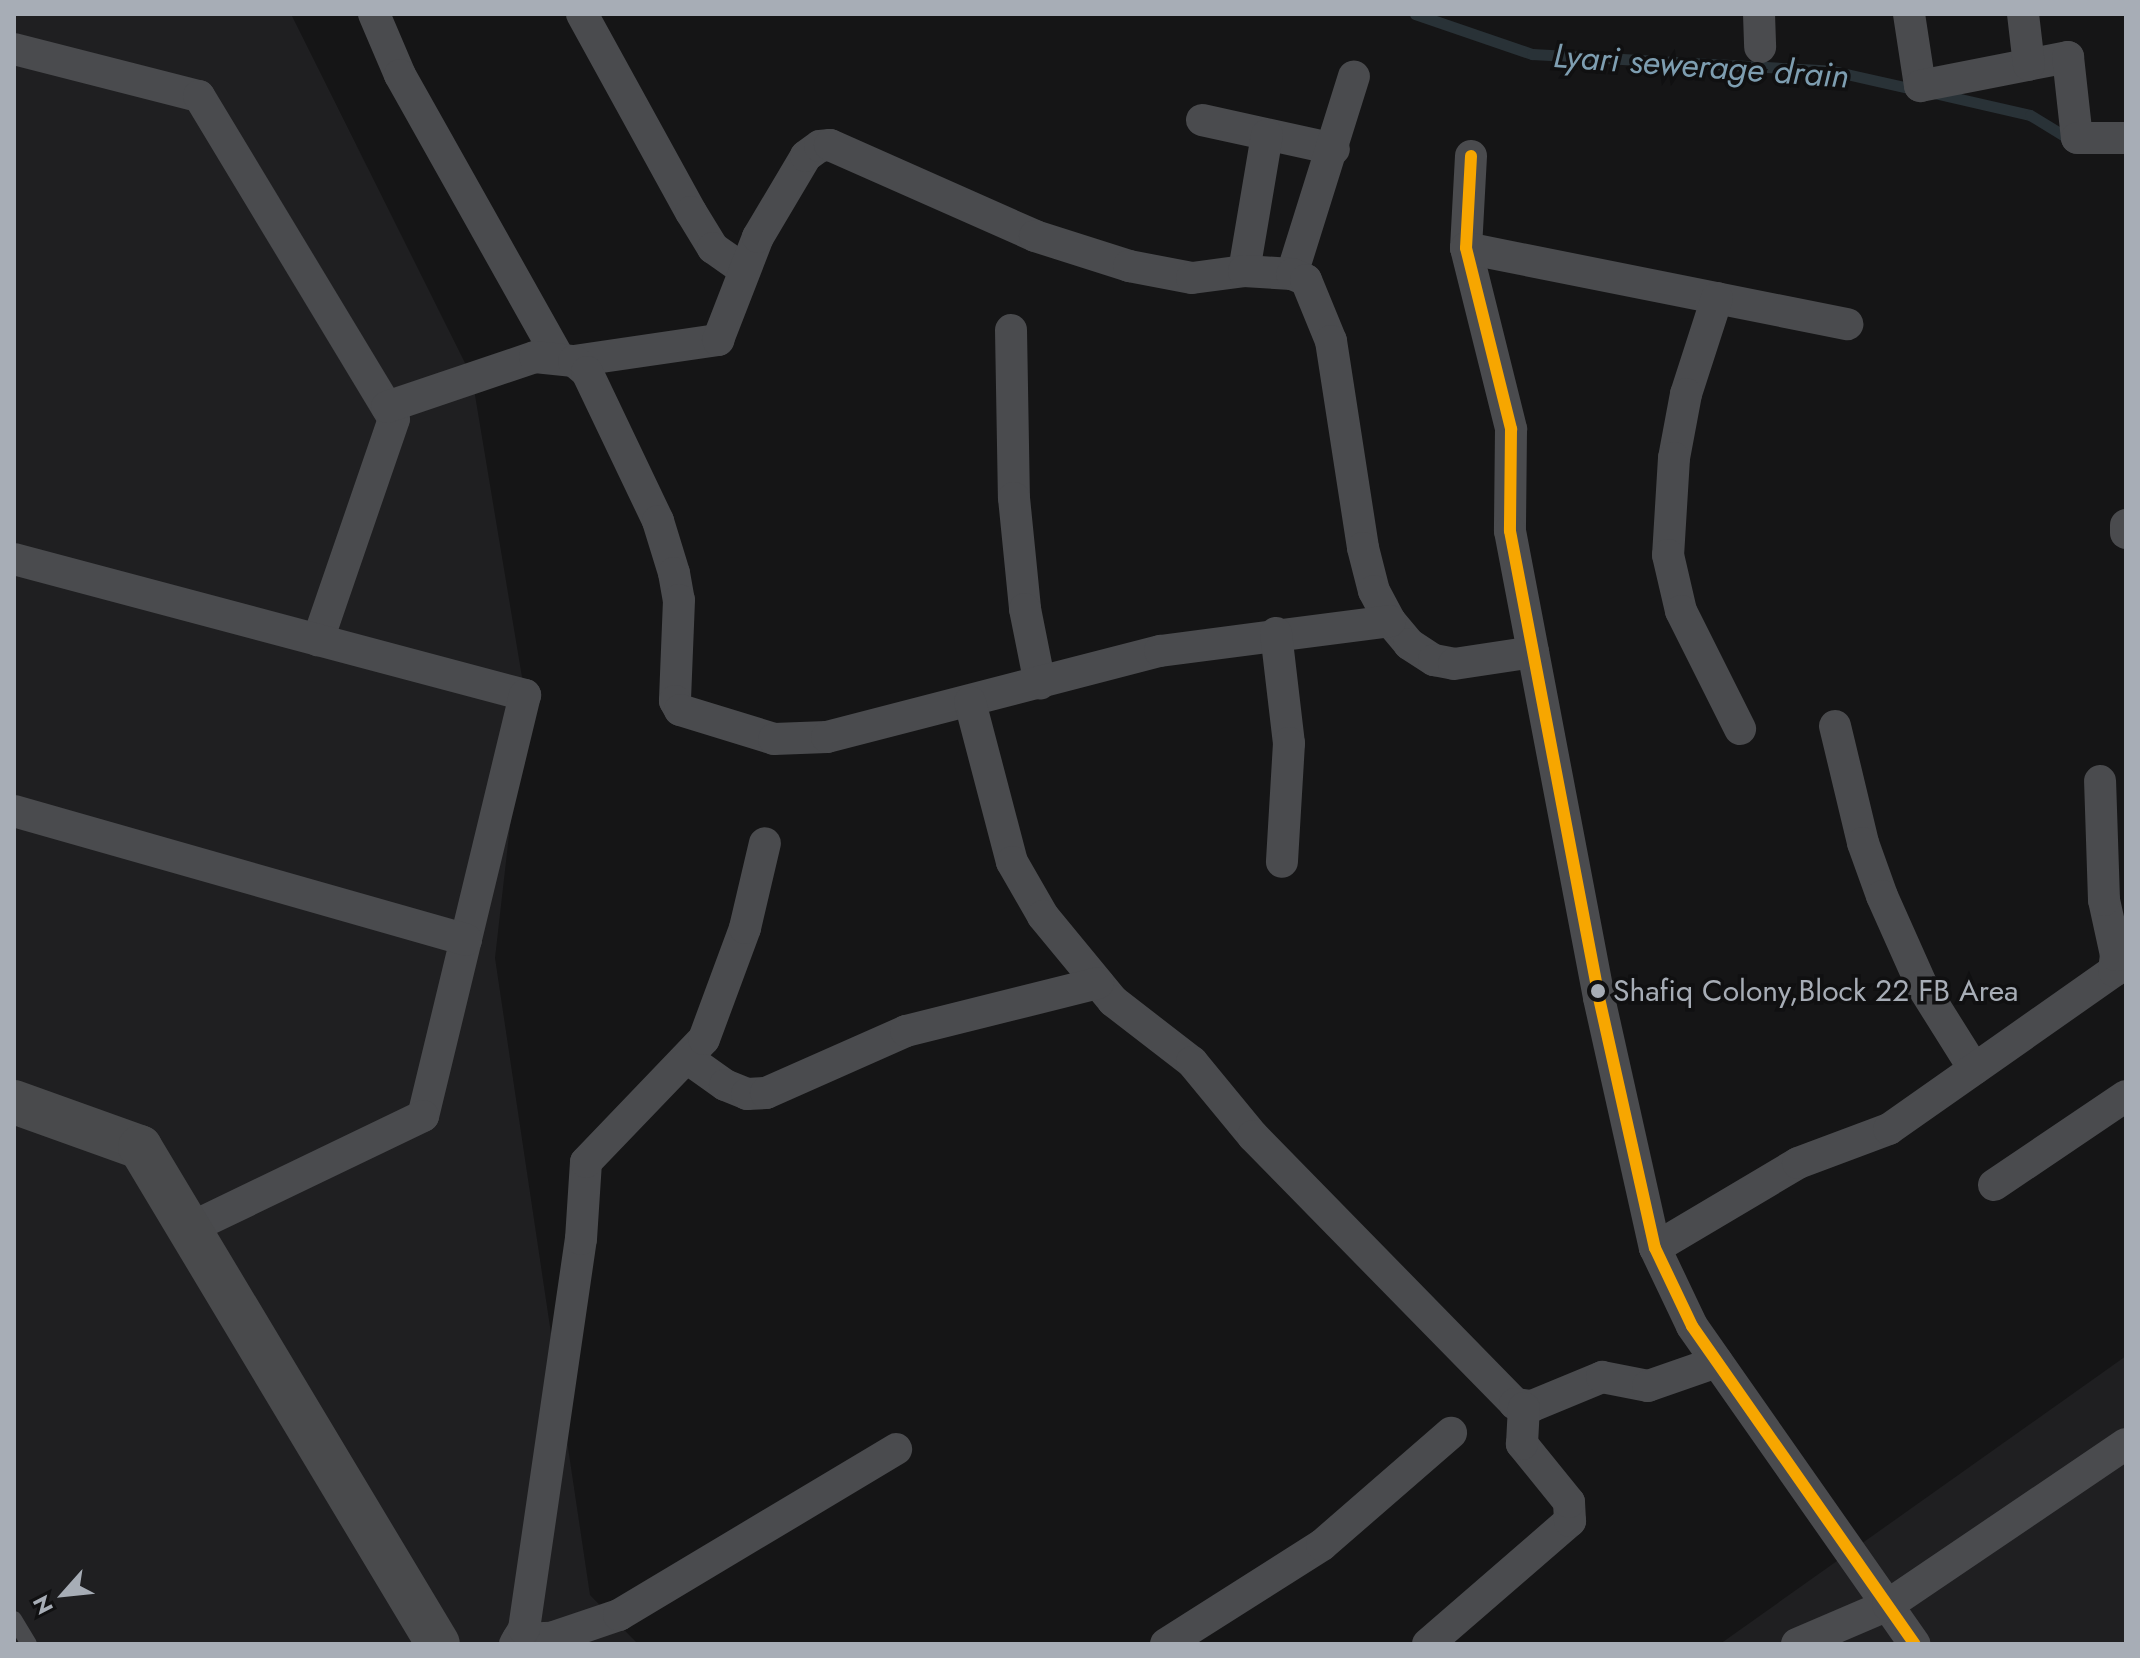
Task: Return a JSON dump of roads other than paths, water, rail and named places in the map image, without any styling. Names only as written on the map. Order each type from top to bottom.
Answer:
[{"type":"street","points":[[374,14],[400,75],[566,359],[587,372],[658,521],[679,600],[675,701],[680,710],[774,739],[798,740],[970,702],[1160,651],[1276,633],[1390,621]]},
{"type":"street","points":[[582,14],[713,248],[742,268]]},
{"type":"street","points":[[1759,14],[1760,47]]},
{"type":"street","points":[[1909,14],[1920,86],[2068,57],[2077,138],[2126,138]]},
{"type":"street","points":[[2023,14],[2029,65]]},
{"type":"street","points":[[14,49],[199,96],[394,419],[318,640]]},
{"type":"street","points":[[1292,274],[1334,149],[1354,76]]},
{"type":"street","points":[[1202,120],[1334,149]]},
{"type":"street","points":[[1244,271],[1267,135]]},
{"type":"street","points":[[387,407],[535,357],[566,359],[718,340],[731,317],[742,268],[806,156],[830,145],[1035,236],[1129,266],[1192,278],[1244,271],[1292,274],[1306,280],[1331,341],[1363,548],[1374,591],[1390,621],[1409,644],[1434,660],[1454,664],[1533,652]]},
{"type":"street","points":[[1471,156],[1466,248],[1511,429],[1510,531],[1599,998],[1655,1248],[1692,1326],[1915,1644]]},
{"type":"street","points":[[1466,248],[1848,324]]},
{"type":"street","points":[[1717,298],[1679,433],[1668,555],[1681,611],[1740,729]]},
{"type":"street","points":[[1011,330],[1014,498],[1025,609],[1040,684]]},
{"type":"street","points":[[2126,525],[2126,533]]},
{"type":"street","points":[[14,559],[525,695],[423,1116],[188,1229]]},
{"type":"street","points":[[1276,633],[1289,743],[1282,862]]},
{"type":"street","points":[[970,702],[1012,862],[1043,916],[1113,1001],[1192,1062],[1253,1136],[1524,1408],[1522,1444],[1569,1502],[1570,1521],[1428,1644]]},
{"type":"street","points":[[1835,726],[1863,843],[1882,896],[1922,986],[1974,1069]]},
{"type":"street","points":[[1655,1248],[1798,1163],[1889,1129],[2114,971],[2116,955],[2104,900],[2100,781]]},
{"type":"street","points":[[14,811],[466,940]]},
{"type":"street","points":[[517,1642],[524,1629],[579,1255],[586,1162],[687,1058],[710,1025],[745,928],[765,843]]},
{"type":"street","points":[[687,1058],[725,1085],[747,1094],[766,1093],[906,1031],[1098,983]]},
{"type":"street","points":[[1994,1185],[2126,1096]]},
{"type":"street","points":[[14,1102],[140,1147],[438,1644]]},
{"type":"street","points":[[1524,1408],[1602,1377],[1642,1387],[1717,1362]]},
{"type":"street","points":[[1166,1644],[1322,1545],[1451,1433]]},
{"type":"street","points":[[1797,1644],[1888,1605],[2126,1444]]},
{"type":"street","points":[[517,1642],[551,1638],[619,1615],[896,1449]]},
{"type":"lane","points":[[14,1619],[29,1644]]},
{"type":"waterway","name":"Lyari sewerage drain","points":[[1415,14],[1532,54],[1833,71],[1917,90]]},
{"type":"waterway","name":"Lyari sewerage drain","points":[[1934,93],[2030,115],[2071,140]]},
{"type":"place","name":"Shafiq Colony,Block 22 FB Area","points":[[1598,991]]}]
